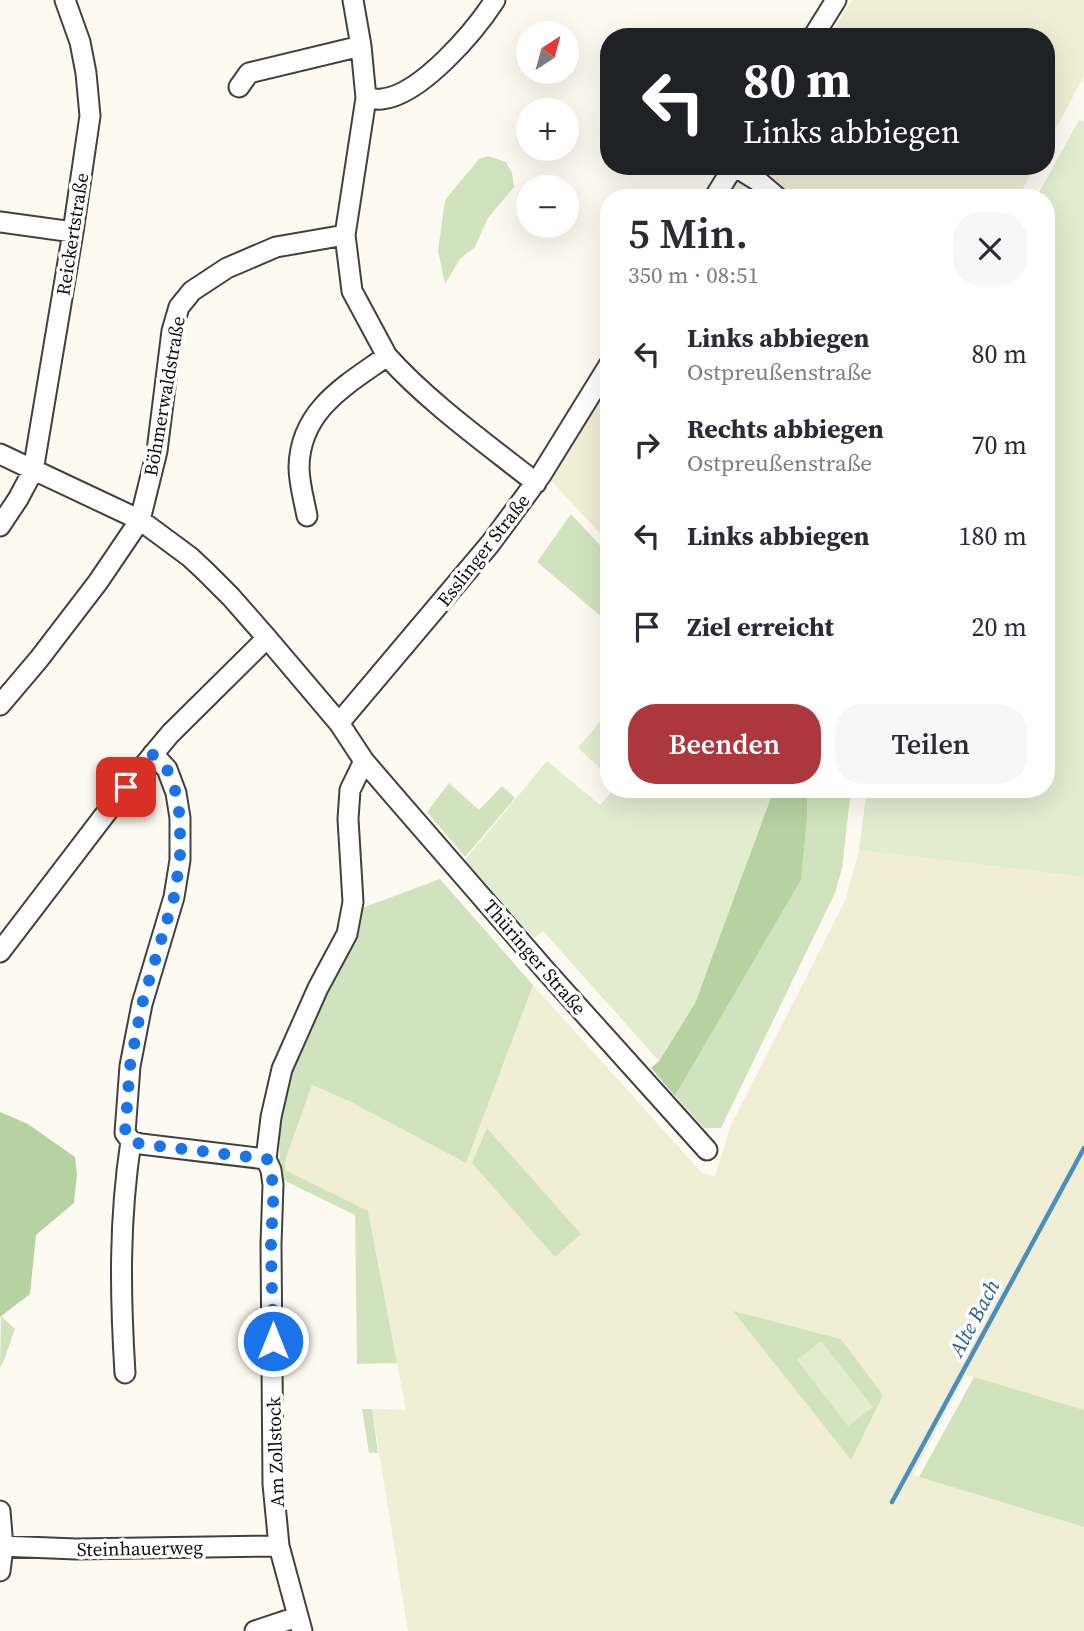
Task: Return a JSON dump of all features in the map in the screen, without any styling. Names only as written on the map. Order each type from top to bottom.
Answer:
[{"type":"street","name":"Reickertstraße","points":[[0,526],[33,471],[90,116],[80,42],[65,0]]},
{"type":"street","points":[[353,0],[366,98],[345,235],[352,291],[387,356],[434,400],[536,483]]},
{"type":"street","points":[[366,98],[383,99],[405,91],[431,73],[464,41],[495,0]]},
{"type":"street","points":[[819,28],[836,0]]},
{"type":"street","points":[[239,87],[249,72],[361,46]]},
{"type":"street","points":[[748,175],[767,189]]},
{"type":"street","points":[[0,222],[73,232]]},
{"type":"street","name":"Böhmerwaldstraße","points":[[0,705],[98,582],[140,520],[157,451],[172,331],[179,307],[192,291],[227,268],[276,247],[345,235]]},
{"type":"street","points":[[307,516],[299,468],[307,429],[317,412],[333,394],[387,356]]},
{"type":"street","name":"Esslinger Straße","points":[[339,723],[490,544],[536,483],[600,380]]},
{"type":"street","name":"Thüringer Straße","points":[[0,454],[140,520],[198,564],[232,597],[339,723],[364,761],[546,971],[708,1150]]},
{"type":"street","points":[[0,953],[152,754],[267,638]]},
{"type":"street","points":[[152,754],[167,769],[176,793],[180,818],[180,860],[174,897],[142,1004],[130,1066],[125,1133],[131,1141],[141,1144],[267,1159],[271,1117],[282,1069],[318,988],[347,934],[353,902],[348,819],[350,790],[364,761]]},
{"type":"street","points":[[125,1373],[121,1237],[131,1141]]},
{"type":"street","name":"Am Zollstock","points":[[255,1631],[300,1624],[279,1546],[273,1484],[272,1185],[267,1159]]},
{"type":"street","points":[[0,1511],[0,1571]]},
{"type":"street","name":"Steinhauerweg","points":[[2,1547],[76,1549],[279,1546]]},
{"type":"shaded area","points":[[852,0],[1084,0],[1084,76],[1055,130],[1055,28],[835,28]]},
{"type":"shaded area","points":[[741,175],[1030,175],[1023,189],[733,189]]},
{"type":"shaded area","points":[[600,394],[600,533],[547,476]]},
{"type":"shaded area","points":[[859,850],[1084,877],[1084,1410],[966,1375],[913,1475],[1084,1527],[1084,1631],[408,1631],[372,1409],[406,1410],[368,1212],[285,1170],[286,1158],[312,1085],[349,1101],[466,1163],[533,985],[702,1173],[715,1176],[731,1125],[845,901]],"holes":[[[735,1312],[841,1339],[883,1395],[734,1313]]]},
{"type":"green space","points":[[1079,120],[1084,122],[1084,877],[859,850],[866,798],[1055,798],[1055,189],[1041,189],[1049,175],[1055,175],[1055,164]]},
{"type":"green space","points":[[488,156],[506,162],[512,173],[514,187],[488,218],[475,247],[460,259],[445,284],[438,251],[445,200],[479,159]]},
{"type":"green space","points":[[571,514],[600,545],[600,615],[537,562]]},
{"type":"green space","points":[[600,722],[600,768],[578,748]]},
{"type":"green space","points":[[547,761],[600,805],[606,798],[771,798],[695,1003],[659,1061],[543,931],[534,938],[465,860]]},
{"type":"green space","points":[[449,783],[479,810],[502,786],[515,798],[465,857],[427,812]]},
{"type":"green space","points":[[771,798],[807,798],[801,880],[675,1096],[651,1068],[659,1061],[695,1003]]},
{"type":"green space","points":[[807,798],[850,798],[842,868],[835,893],[721,1128],[704,1128],[675,1096],[801,880]]},
{"type":"green space","points":[[440,879],[533,985],[466,1163],[349,1101],[312,1085],[286,1158],[285,1170],[368,1211],[397,1363],[357,1364],[355,1215],[279,1178],[280,1116],[299,1045],[361,918],[362,908]]},
{"type":"green space","points":[[0,1112],[28,1124],[75,1157],[77,1174],[74,1203],[36,1235],[30,1294],[0,1317]]},
{"type":"green space","points":[[487,1128],[581,1234],[555,1257],[472,1163]]},
{"type":"green space","points":[[733,1311],[841,1339],[883,1395],[851,1460]]},
{"type":"green space","points":[[1,1316],[15,1329],[0,1367]]},
{"type":"green space","points":[[821,1341],[873,1407],[848,1426],[797,1360]]},
{"type":"green space","points":[[974,1377],[1084,1410],[1084,1527],[919,1477]]},
{"type":"green space","points":[[362,1409],[372,1409],[378,1453],[369,1453]]},
{"type":"waterway","name":"Alte Bach","points":[[892,1502],[1084,1148]]},
{"type":"route","points":[[126,787],[152,754],[167,769],[176,793],[180,818],[180,860],[174,897],[142,1004],[130,1066],[125,1133],[131,1141],[141,1144],[267,1159],[272,1185],[273,1341]]}]
